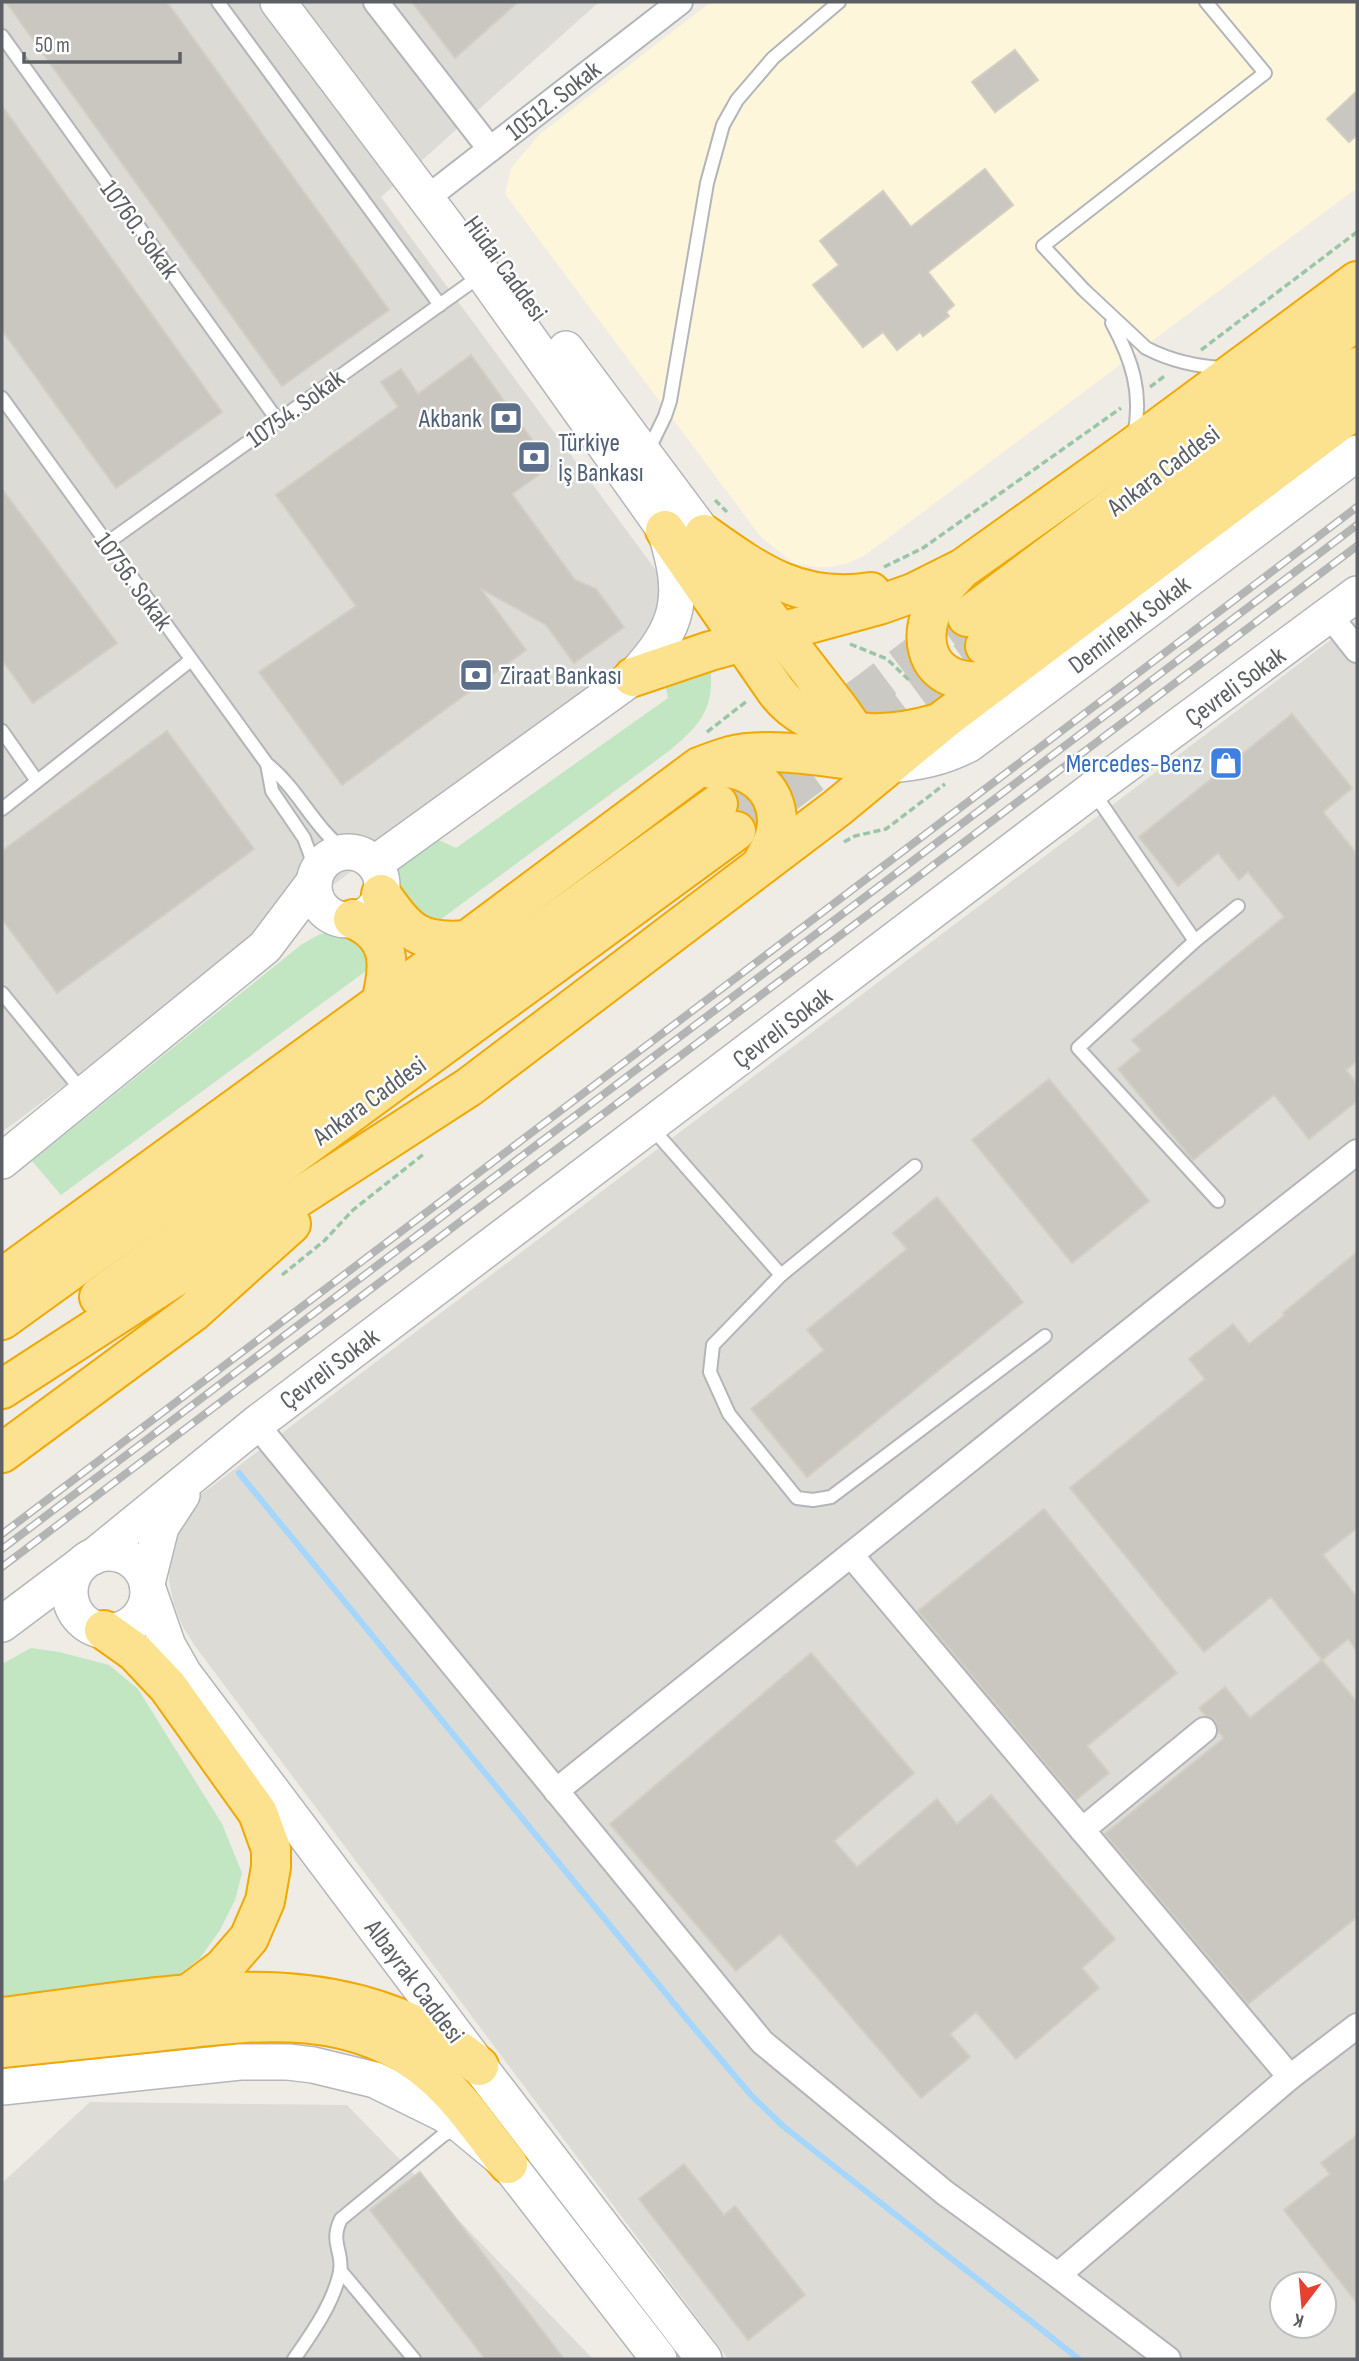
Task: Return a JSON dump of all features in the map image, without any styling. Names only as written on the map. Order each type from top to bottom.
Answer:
[{"type":"highway","points":[[633,677],[687,657],[897,599],[963,568],[1130,449],[1357,281]]},
{"type":"highway","name":"Ankara Caddesi","points":[[984,647],[1162,471],[1357,320]]},
{"type":"highway","name":"Ankara Caddesi","points":[[984,647],[1357,368]]},
{"type":"highway","points":[[2,1278],[177,1153],[699,767],[732,755],[865,753],[942,721],[984,647],[1357,408]]},
{"type":"highway","points":[[718,526],[751,566],[781,582],[809,592],[843,595],[873,592],[900,583],[987,538],[1027,523]]},
{"type":"highway","points":[[718,526],[778,632],[840,710],[865,753]]},
{"type":"highway","points":[[664,530],[776,691],[791,708],[865,753]]},
{"type":"highway","points":[[963,568],[942,591],[929,614],[926,629],[930,657],[951,677],[982,682],[984,647]]},
{"type":"highway","points":[[2,1389],[469,1087],[761,865],[838,821],[865,753]]},
{"type":"highway","points":[[683,779],[713,768],[735,768],[753,775],[766,788],[775,808],[777,826],[772,845],[761,865]]},
{"type":"highway","name":"Ankara Caddesi","points":[[2,1320],[727,818],[2,1369]]},
{"type":"highway","points":[[358,889],[425,939],[447,942],[467,940]]},
{"type":"highway","points":[[358,889],[373,930],[386,952],[387,975],[381,1002]]},
{"type":"highway","points":[[2,1453],[193,1312],[379,1144]]},
{"type":"highway","points":[[2,1311],[177,1153]]},
{"type":"highway","points":[[96,1627],[135,1652],[168,1687],[258,1813],[271,1849],[265,1901],[249,1938],[223,1968],[187,1995]]},
{"type":"highway","points":[[2,2018],[187,1995],[259,1990],[302,1993],[345,2000],[387,2012],[427,2029],[479,2066]]},
{"type":"highway","points":[[2,2049],[253,2021],[295,2021],[327,2025],[384,2043],[433,2074],[466,2122],[508,2164]]},
{"type":"street","name":"Hüdai Caddesi","points":[[278,2],[436,191],[645,457],[718,526]]},
{"type":"street","name":"Hüdai Caddesi","points":[[309,2],[436,191],[483,274],[664,530]]},
{"type":"street","points":[[376,2],[490,149]]},
{"type":"street","name":"10512. Sokak","points":[[436,191],[680,2]]},
{"type":"street","name":"Demirlenk Sokak","points":[[865,753],[936,758],[969,744],[1357,453]]},
{"type":"street","points":[[2,1161],[265,947],[358,889],[633,677],[661,644],[676,610],[677,580],[664,530]]},
{"type":"street","name":"Çevreli Sokak","points":[[208,1461],[1092,790],[1357,594]]},
{"type":"street","points":[[1329,616],[1357,649]]},
{"type":"street","points":[[265,947],[327,859],[358,889]]},
{"type":"street","points":[[315,879],[314,892],[320,906],[358,889]]},
{"type":"street","points":[[556,1791],[1357,1152]]},
{"type":"street","points":[[256,1424],[762,2042],[945,2193],[1168,2359]]},
{"type":"street","points":[[2,1624],[87,1561],[208,1461]]},
{"type":"street","points":[[2,1630],[32,1621],[69,1621],[96,1627],[122,1628],[138,1618],[147,1602],[161,1527],[178,1499],[208,1461]]},
{"type":"street","points":[[96,1627],[76,1612],[71,1596],[73,1580],[87,1561],[111,1553],[129,1558],[142,1572],[148,1586]]},
{"type":"street","points":[[851,1555],[1290,2077]]},
{"type":"street","name":"Albayrak Caddesi","points":[[148,1586],[164,1638],[184,1674],[704,2359]]},
{"type":"street","points":[[1082,1830],[1204,1730]]},
{"type":"street","points":[[1058,2275],[1290,2077],[1357,2026]]},
{"type":"street","points":[[2,2087],[240,2062],[288,2062],[375,2080],[466,2122]]},
{"type":"street","points":[[508,2164],[659,2359]]},
{"type":"lane","points":[[218,2],[440,305]]},
{"type":"lane","points":[[645,457],[670,401],[707,183],[723,125],[737,100],[773,58],[839,2]]},
{"type":"lane","points":[[1206,2],[1265,73],[1043,246],[1107,313],[1146,348],[1158,355],[1184,362],[1241,368]]},
{"type":"lane","name":"10760. Sokak","points":[[2,36],[278,421]]},
{"type":"lane","name":"10754. Sokak","points":[[107,543],[483,274]]},
{"type":"lane","points":[[1107,313],[1127,352],[1136,380],[1137,422],[1130,449]]},
{"type":"lane","name":"10756. Sokak","points":[[2,398],[267,764],[295,791],[330,839],[358,889]]},
{"type":"lane","points":[[2,809],[191,660]]},
{"type":"lane","points":[[2,731],[37,781]]},
{"type":"lane","name":"10756. Sokak","points":[[267,764],[272,791],[304,838],[315,879]]},
{"type":"lane","points":[[1092,790],[1195,941]]},
{"type":"lane","points":[[1218,1201],[1078,1048],[1195,941],[1238,906]]},
{"type":"lane","points":[[2,993],[85,1094]]},
{"type":"lane","points":[[651,1126],[781,1275]]},
{"type":"lane","points":[[915,1166],[781,1275],[713,1345],[710,1372],[729,1414],[797,1498],[813,1500],[831,1497],[1045,1336]]},
{"type":"lane","points":[[414,2359],[341,2270],[335,2241],[336,2229],[341,2219],[442,2136],[466,2122]]},
{"type":"lane","points":[[294,2359],[326,2309],[341,2270]]},
{"type":"path","points":[[877,570],[923,548],[1138,396],[1357,232]]},
{"type":"path","points":[[707,491],[718,526]]},
{"type":"path","points":[[849,644],[887,659],[916,688]]},
{"type":"path","points":[[739,691],[747,701]]},
{"type":"shaded area","points":[[2,2],[599,2],[381,197],[691,618],[2,1132]]},
{"type":"shaded area","points":[[711,2],[1356,2],[1357,188],[864,556],[831,567],[793,563],[760,536],[505,194],[511,168],[540,134]]},
{"type":"shaded area","points":[[1357,620],[1357,2359],[728,2359],[195,1646],[174,1605],[169,1581],[169,1557],[187,1505]]},
{"type":"shaded area","points":[[90,2102],[347,2105],[593,2359],[2,2359],[2,2183]]},
{"type":"green space","points":[[710,662],[710,691],[704,713],[690,732],[669,751],[433,925],[403,901],[390,861],[430,836],[456,848],[668,698],[663,674]]},
{"type":"green space","points":[[320,934],[346,936],[357,943],[365,953],[370,968],[61,1195],[32,1161],[301,945]]},
{"type":"green space","points":[[31,1648],[109,1665],[138,1689],[222,1824],[242,1873],[235,1900],[220,1930],[200,1958],[177,1976],[2,1998],[2,1664]]},
{"type":"building","points":[[6,2],[167,2],[389,310],[282,386]]},
{"type":"building","points":[[412,2],[518,2],[455,58]]},
{"type":"building","points":[[1015,50],[1038,80],[995,112],[972,82]]},
{"type":"building","points":[[1357,91],[1357,135],[1349,142],[1327,119]]},
{"type":"building","points":[[2,106],[222,412],[116,488],[2,330]]},
{"type":"building","points":[[985,169],[1013,205],[928,272],[954,305],[946,312],[949,316],[923,336],[920,332],[897,350],[883,332],[863,347],[813,285],[839,265],[820,241],[883,191],[911,227]]},
{"type":"building","points":[[471,355],[551,466],[512,494],[575,580],[596,589],[624,627],[574,663],[546,625],[480,588],[526,650],[342,785],[259,672],[356,606],[276,495],[398,407],[381,382],[401,369],[418,394]]},
{"type":"building","points":[[2,489],[117,643],[33,703],[2,660]]},
{"type":"building","points":[[1292,714],[1352,788],[1323,812],[1357,854],[1357,1061],[1346,1070],[1357,1084],[1357,1101],[1309,1139],[1274,1095],[1193,1160],[1118,1069],[1141,1050],[1132,1040],[1284,917],[1248,872],[1239,880],[1218,853],[1178,886],[1139,837]]},
{"type":"building","points":[[167,731],[254,849],[57,993],[2,919],[2,851]]},
{"type":"building","points":[[1049,1079],[1149,1201],[1072,1263],[972,1140]]},
{"type":"building","points":[[937,1197],[1023,1302],[807,1477],[751,1409],[824,1350],[807,1330],[907,1249],[893,1233]]},
{"type":"building","points":[[1357,1252],[1357,1528],[1323,1555],[1357,1597],[1357,1651],[1348,1639],[1322,1660],[1271,1597],[1204,1652],[1070,1488],[1205,1379],[1189,1359],[1233,1324],[1249,1344]]},
{"type":"building","points":[[1044,1509],[1177,1673],[1087,1746],[1109,1773],[1076,1800],[918,1611]]},
{"type":"building","points":[[811,1653],[914,1773],[834,1841],[857,1867],[937,1799],[957,1824],[991,1795],[1115,1939],[1082,1968],[1099,1988],[1016,2059],[976,2012],[950,2034],[970,2057],[921,2098],[780,1934],[736,1971],[610,1824]]},
{"type":"building","points":[[1322,1660],[1357,1702],[1357,1917],[1248,2004],[1105,1834],[1224,1738],[1218,1731],[1215,1720],[1206,1716],[1199,1708],[1225,1687],[1250,1718]]},
{"type":"building","points":[[1357,2135],[1357,2303],[1338,2279],[1338,2270],[1331,2270],[1284,2210],[1330,2174],[1321,2163]]},
{"type":"building","points":[[684,2164],[724,2215],[735,2206],[805,2295],[748,2340],[639,2199]]},
{"type":"building","points":[[420,2172],[564,2359],[485,2359],[370,2210]]},
{"type":"waterway","points":[[239,1473],[751,2095],[783,2126],[1079,2359]]},
{"type":"tunnel","points":[[718,804],[967,617]]},
{"type":"tunnel","points":[[736,831],[985,646]]},
{"type":"railway","points":[[2,1534],[1357,507]]},
{"type":"railway","points":[[2,1549],[1357,525]]},
{"type":"railway","points":[[2,1567],[1357,546]]},
{"type":"place","name":"Akbank","points":[[506,418]]},
{"type":"place","name":"Türkiye İş Bankası","points":[[534,457]]},
{"type":"place","name":"Ziraat Bankası","points":[[476,675]]},
{"type":"place","name":"Mercedes-Benz","points":[[1226,763]]}]
